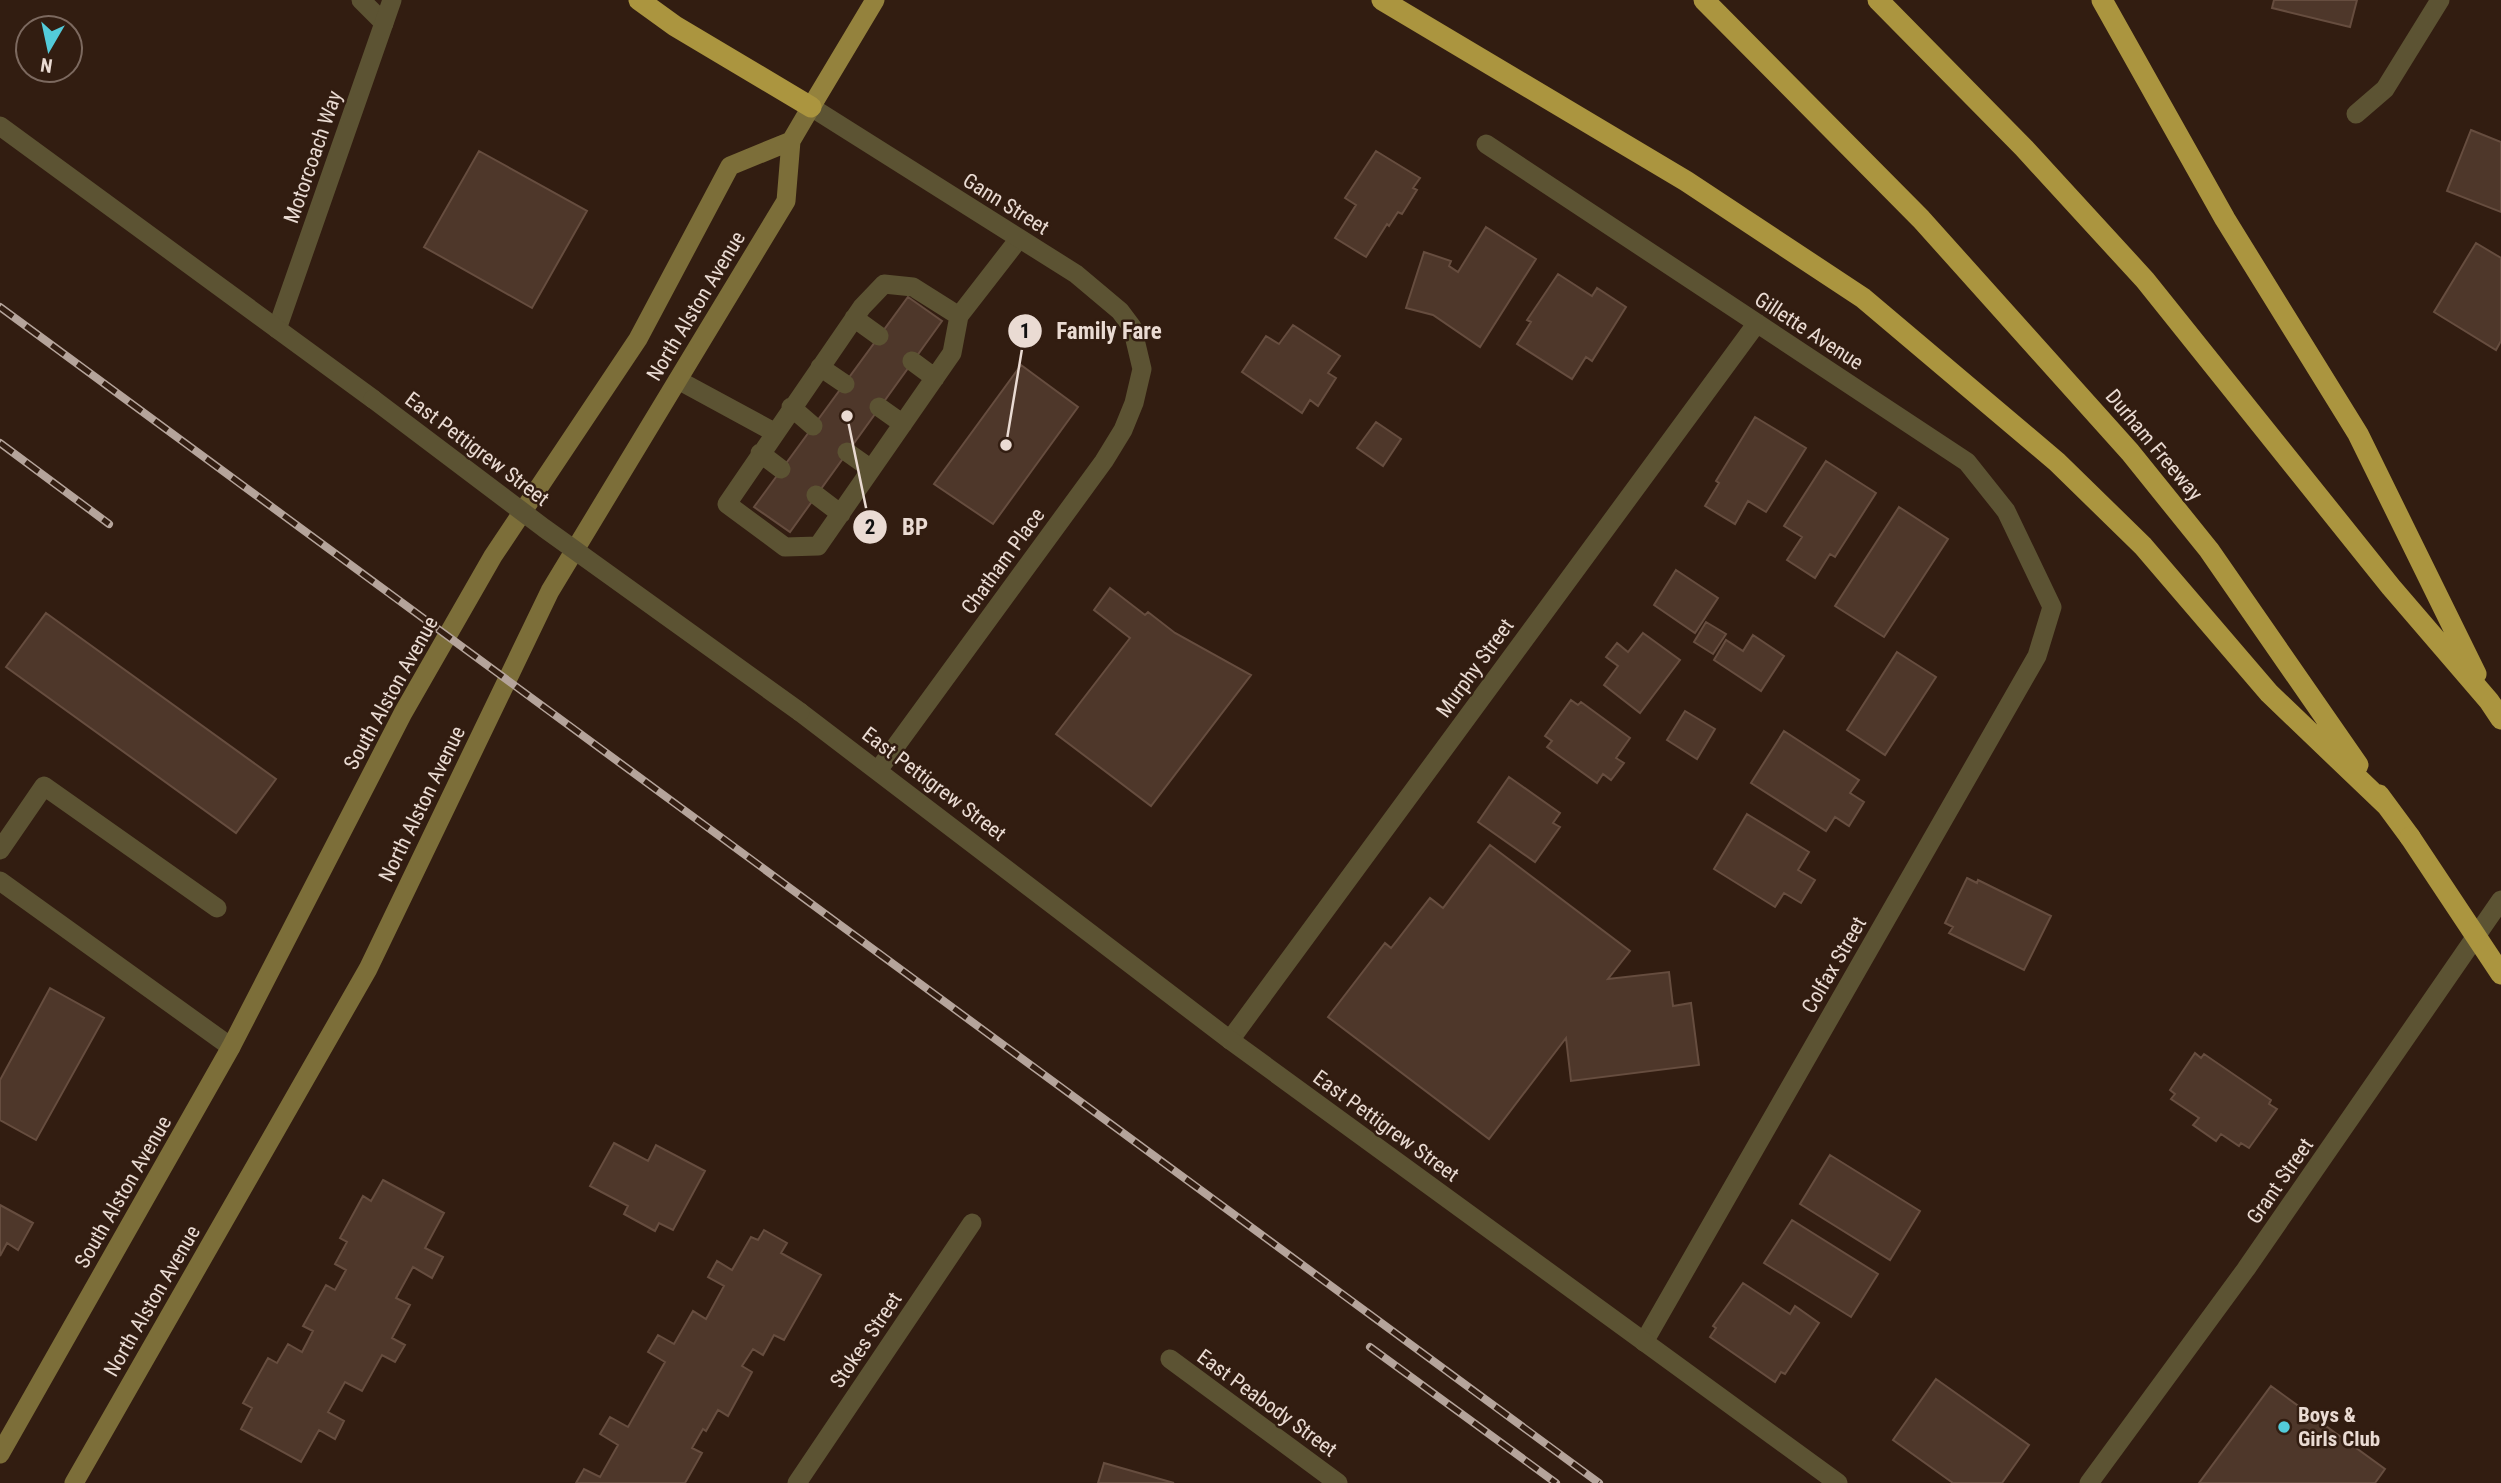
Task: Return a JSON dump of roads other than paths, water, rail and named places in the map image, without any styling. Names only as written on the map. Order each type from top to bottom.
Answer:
[{"type":"highway","points":[[639,0],[675,26],[811,107]]},
{"type":"highway","points":[[1382,0],[1686,181],[1863,299],[2057,462],[2143,546],[2269,693],[2386,805]]},
{"type":"highway","name":"Durham Freeway","points":[[1704,0],[1921,219],[2130,452],[2209,550],[2410,837],[2501,974]]},
{"type":"highway","points":[[1878,0],[2024,148],[2146,280],[2391,587],[2495,710]]},
{"type":"highway","points":[[2102,0],[2225,219],[2358,434],[2495,710]]},
{"type":"main road","points":[[790,141],[874,0]]},
{"type":"main road","name":"North Alston Avenue","points":[[74,1483],[368,969],[550,591],[786,201],[790,141]]},
{"type":"main road","name":"South Alston Avenue","points":[[0,1454],[231,1047],[403,713],[493,556],[638,339],[730,166],[790,141]]},
{"type":"street","points":[[361,0],[384,23]]},
{"type":"street","name":"Motorcoach Way","points":[[277,329],[391,0]]},
{"type":"street","points":[[2356,114],[2385,89],[2440,0]]},
{"type":"street","name":"Gann Street","points":[[811,107],[1018,240],[1076,274],[1121,312],[1132,327],[1142,369]]},
{"type":"street","name":"East Pettigrew Street","points":[[0,126],[373,399],[544,528],[879,769],[1230,1040],[1838,1483]]},
{"type":"street","name":"Gillette Avenue","points":[[1486,144],[1967,462],[2006,511],[2052,607]]},
{"type":"street","points":[[959,316],[913,287],[884,284],[854,318],[727,504],[785,547],[818,545],[952,353],[959,316],[1018,240]]},
{"type":"street","points":[[854,318],[879,336]]},
{"type":"street","name":"Murphy Street","points":[[1230,1040],[1756,323]]},
{"type":"street","points":[[912,362],[935,378]]},
{"type":"street","points":[[820,367],[845,384]]},
{"type":"street","name":"Chatham Place","points":[[879,769],[1104,461],[1127,421],[1142,369]]},
{"type":"street","points":[[678,380],[774,432]]},
{"type":"street","points":[[791,407],[813,426]]},
{"type":"street","points":[[879,407],[903,424]]},
{"type":"street","points":[[847,452],[871,469]]},
{"type":"street","points":[[760,453],[781,469]]},
{"type":"street","points":[[816,495],[841,514]]},
{"type":"street","name":"Colfax Street","points":[[1644,1342],[2037,656],[2052,607]]},
{"type":"street","points":[[0,850],[44,786],[217,908]]},
{"type":"street","points":[[0,881],[231,1047]]},
{"type":"street","name":"Grant Street","points":[[2089,1483],[2246,1269],[2501,900]]},
{"type":"street","name":"Stokes Street","points":[[797,1483],[972,1223]]},
{"type":"street","name":"East Peabody Street","points":[[1170,1359],[1338,1483]]},
{"type":"railway","points":[[0,307],[1599,1483]]},
{"type":"railway","points":[[0,443],[109,524]]},
{"type":"railway","points":[[1370,1347],[1556,1483]]},
{"type":"place","name":"BP","points":[[847,416]]},
{"type":"place","name":"Family Fare","points":[[1006,445]]},
{"type":"place","name":"Boys & Girls Club","points":[[2284,1427]]}]
